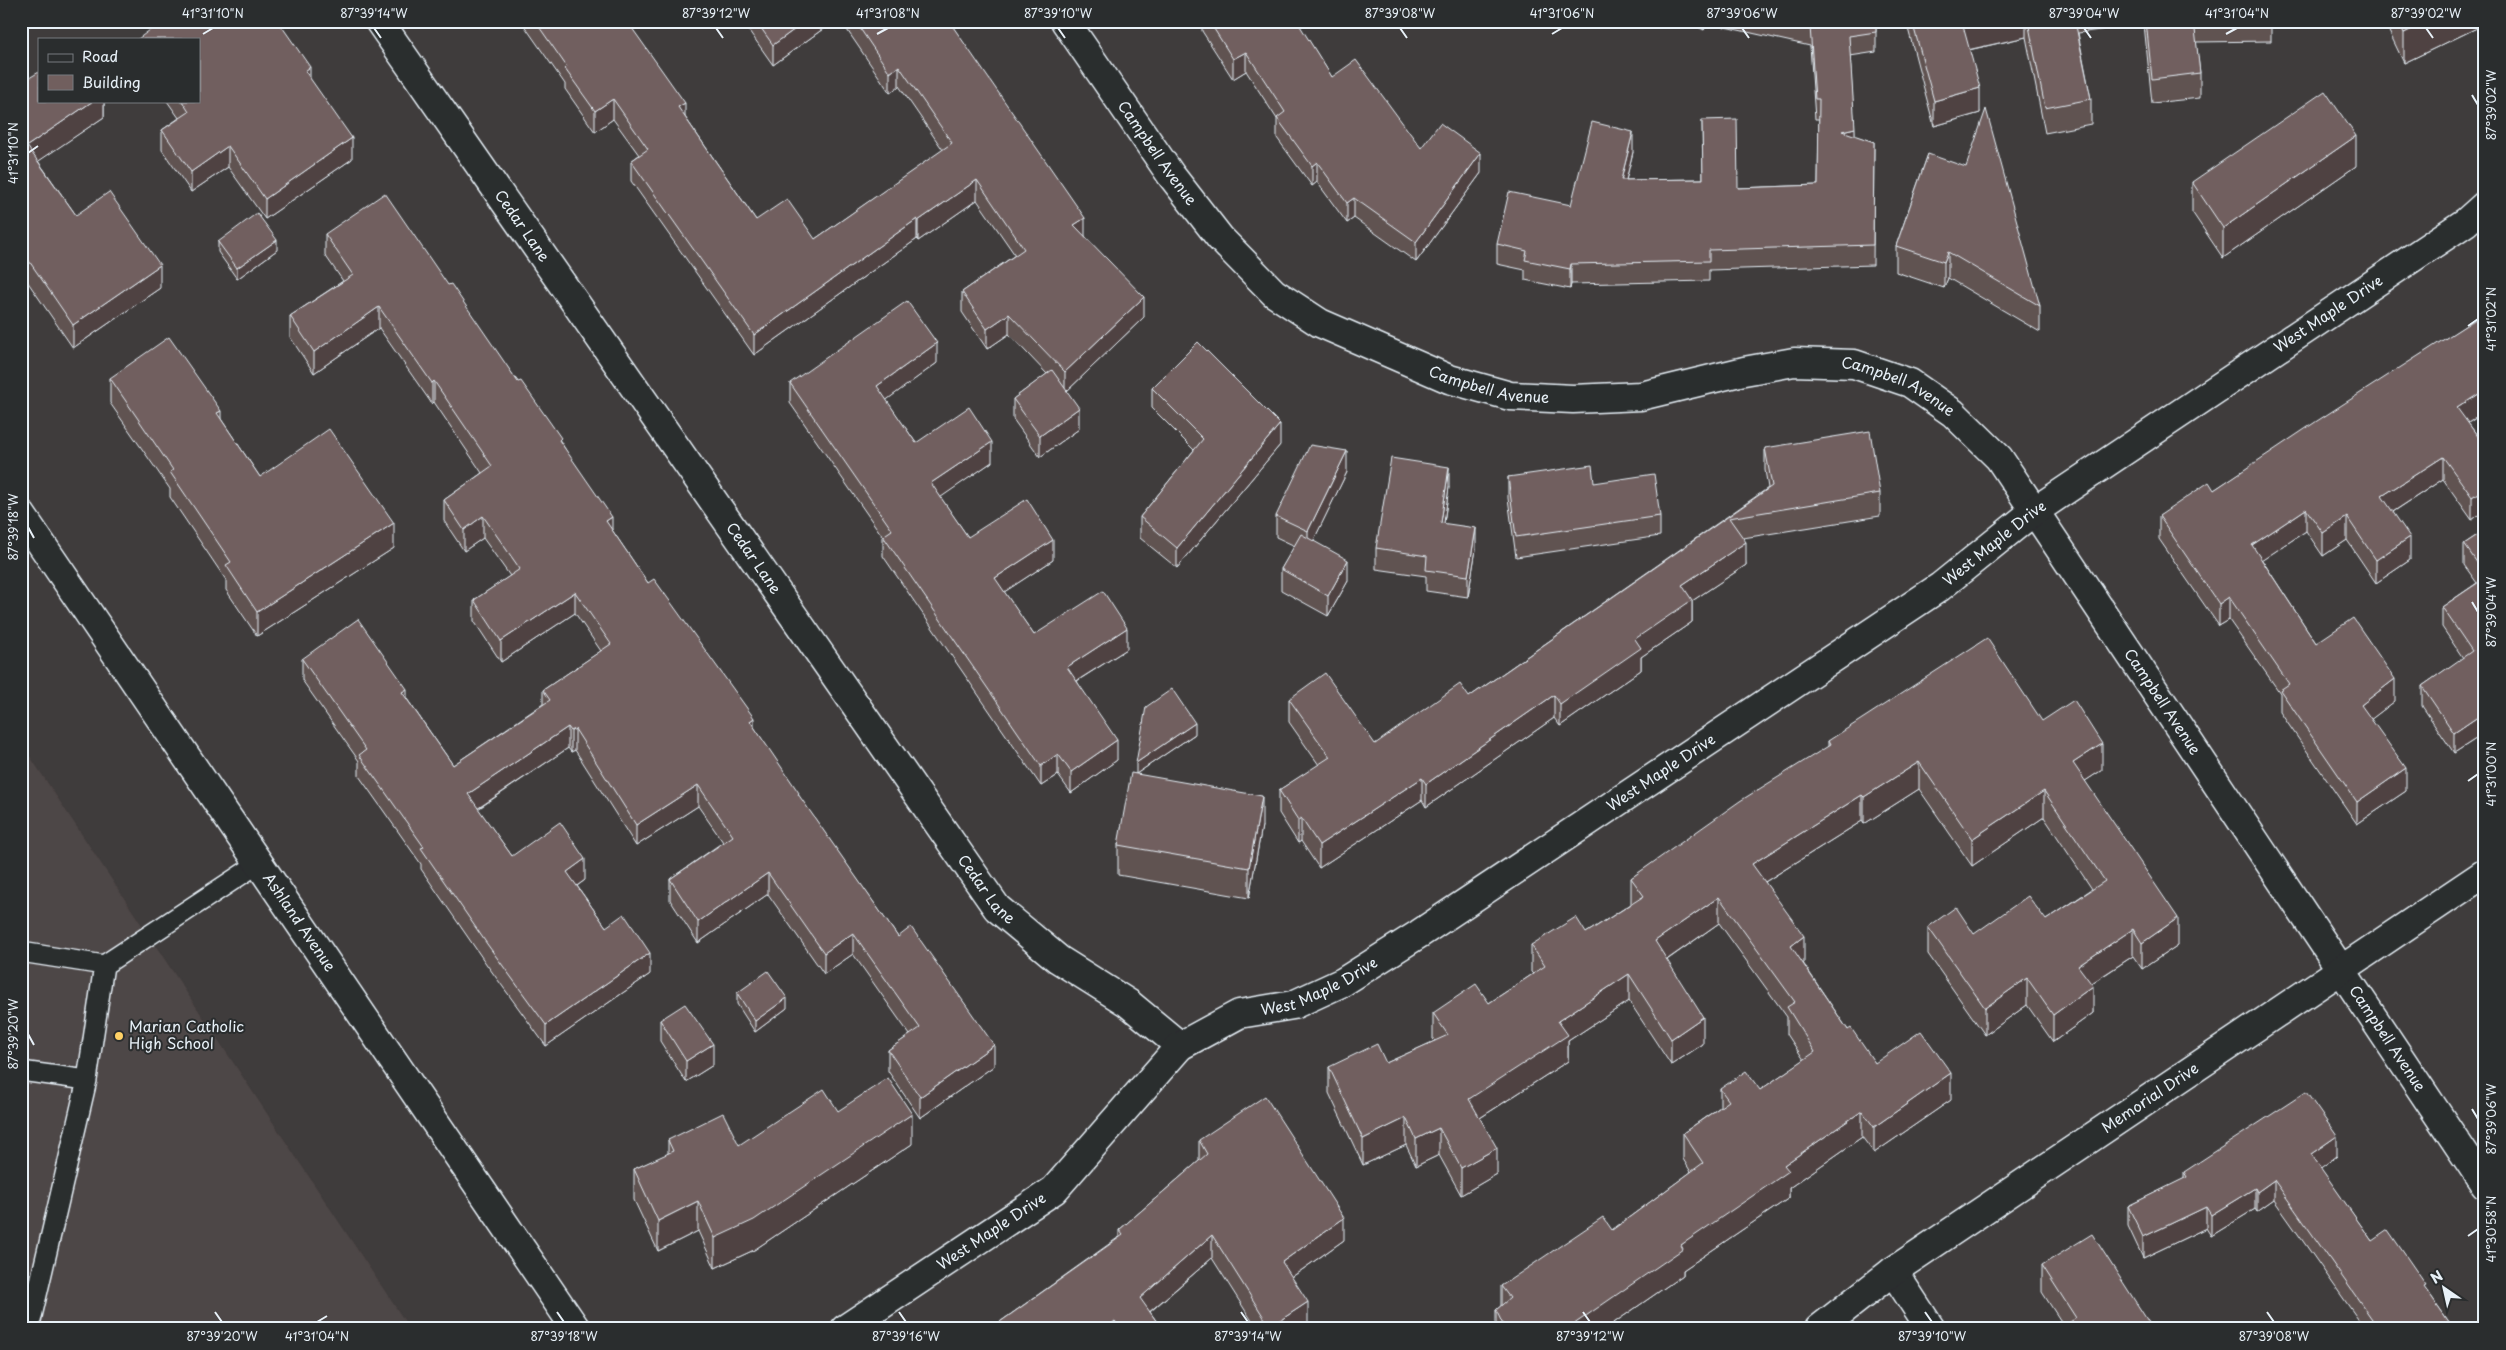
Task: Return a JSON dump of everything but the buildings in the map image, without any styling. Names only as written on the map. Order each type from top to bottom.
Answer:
[{"type":"street","name":"Cedar Lane","points":[[380,21],[997,908],[1058,959],[1128,1003],[1180,1046]]},
{"type":"street","name":"Campbell Avenue","points":[[1066,21],[1171,175],[1220,238],[1274,293],[1320,323],[1449,379],[1510,396],[1574,399],[1641,396],[1744,371],[1794,362],[1854,364],[1910,383],[1953,413],[1998,458],[2485,1185]]},
{"type":"street","name":"West Maple Drive","points":[[846,1329],[1054,1190],[1180,1046],[1239,1014],[1293,1005],[1350,978],[1940,587],[2033,512],[2466,222],[2485,205]]},
{"type":"street","name":"Ashland Avenue","points":[[21,514],[576,1329]]},
{"type":"street","name":"Memorial Drive","points":[[1819,1329],[1893,1271],[2485,873]]},
{"type":"street","points":[[1893,1271],[1932,1329]]},
{"type":"lane","points":[[21,952],[104,965],[259,863]]},
{"type":"lane","points":[[29,1329],[87,1080],[104,965]]},
{"type":"lane","points":[[21,1070],[87,1080]]},
{"type":"shaded area","name":"Marian Catholic High School","points":[[21,743],[410,1329],[21,1329]]},
{"type":"place","name":"Marian Catholic High School","points":[[119,1036]]}]
